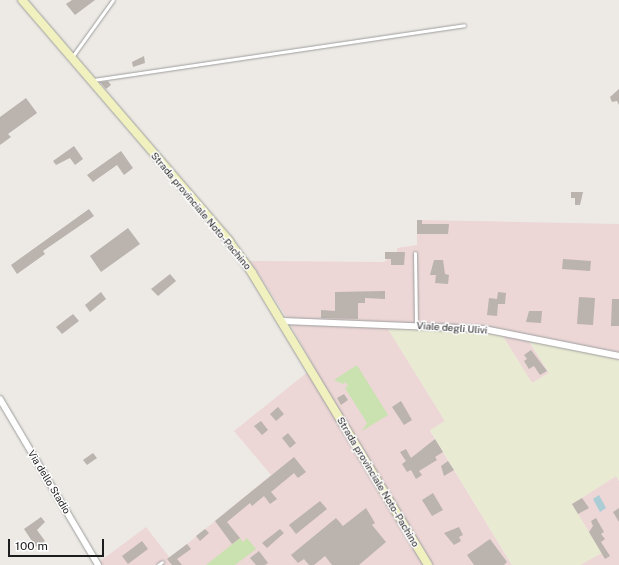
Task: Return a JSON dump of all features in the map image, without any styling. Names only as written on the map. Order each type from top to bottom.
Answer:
[{"type":"street","name":"Strada provinciale Noto-Pachino","points":[[22,0],[229,241],[283,321],[428,565]]},
{"type":"street","name":"Viale degli Ulivi","points":[[283,321],[416,325],[484,329],[619,356]]},
{"type":"street","name":"Via dello Stadio","points":[[0,399],[98,565]]},
{"type":"lane","points":[[72,58],[113,0]]},
{"type":"lane","points":[[91,80],[464,25]]},
{"type":"lane","points":[[415,253],[416,325]]},
{"type":"lane","points":[[158,565],[162,562]]},
{"type":"shaded area","points":[[417,220],[619,224],[619,360],[528,340],[549,373],[532,383],[502,335],[425,328],[388,329],[445,421],[430,431],[512,565],[95,565],[146,527],[170,558],[271,475],[234,431],[314,367],[284,313],[250,261],[384,262],[397,252],[397,248],[417,245]]},
{"type":"shaded area","points":[[616,476],[619,481],[619,565],[580,565],[601,553],[572,504]]},
{"type":"green space","points":[[425,328],[502,335],[532,383],[549,373],[528,339],[619,360],[619,481],[616,476],[572,504],[602,553],[580,565],[512,565],[430,430],[445,421],[388,329]]},
{"type":"green space","points":[[357,365],[388,415],[362,431],[367,423],[345,388],[348,386],[346,382],[343,384],[334,380]]},
{"type":"green space","points":[[240,538],[243,542],[247,538],[256,549],[235,565],[206,565]]},
{"type":"water","points":[[599,495],[606,508],[600,512],[593,499]]},
{"type":"building","points":[[72,0],[95,0],[75,15],[66,4]]},
{"type":"building","points":[[144,56],[145,63],[133,67],[132,62]]},
{"type":"building","points":[[108,81],[111,85],[106,89],[100,82]]},
{"type":"building","points":[[619,89],[619,105],[617,101],[612,102],[610,97]]},
{"type":"building","points":[[26,98],[37,113],[8,134],[11,137],[0,145],[0,117]]},
{"type":"building","points":[[74,146],[83,159],[75,165],[70,158],[56,165],[53,161]]},
{"type":"building","points":[[121,151],[133,168],[124,175],[117,165],[93,182],[87,175]]},
{"type":"building","points":[[571,192],[583,192],[580,205],[575,205],[575,198],[571,198]]},
{"type":"building","points":[[89,209],[94,216],[43,251],[45,254],[17,274],[11,265]]},
{"type":"building","points":[[417,220],[422,220],[422,224],[449,224],[448,234],[417,234]]},
{"type":"building","points":[[128,228],[140,244],[101,272],[90,256]]},
{"type":"building","points":[[385,252],[405,252],[404,265],[391,265],[391,259],[385,259]]},
{"type":"building","points":[[563,259],[591,261],[590,271],[562,269]]},
{"type":"building","points":[[434,260],[443,260],[445,274],[449,275],[448,284],[435,283],[436,275],[430,275]]},
{"type":"building","points":[[170,274],[176,281],[158,296],[151,289]]},
{"type":"building","points":[[385,291],[385,299],[365,298],[365,303],[358,303],[358,319],[321,318],[321,310],[335,311],[335,292]]},
{"type":"building","points":[[101,292],[106,299],[90,312],[85,305]]},
{"type":"building","points":[[498,292],[506,293],[505,304],[498,304],[497,316],[487,315],[489,298],[497,299]]},
{"type":"building","points":[[579,297],[595,298],[593,325],[577,324]]},
{"type":"building","points":[[612,299],[619,299],[619,326],[611,326]]},
{"type":"building","points":[[529,311],[542,311],[541,323],[526,322]]},
{"type":"building","points":[[73,314],[79,321],[62,334],[56,327]]},
{"type":"building","points":[[531,350],[547,371],[540,375],[534,366],[529,369],[524,361],[527,359],[524,355]]},
{"type":"building","points":[[344,394],[348,400],[341,405],[337,398]]},
{"type":"building","points":[[401,401],[412,420],[404,425],[392,407]]},
{"type":"building","points":[[278,407],[284,414],[276,421],[270,414]]},
{"type":"building","points":[[261,421],[268,430],[262,435],[254,426]]},
{"type":"building","points":[[288,433],[296,443],[290,448],[282,438]]},
{"type":"building","points":[[435,439],[443,452],[435,457],[437,460],[419,471],[422,475],[416,479],[411,470],[407,472],[402,464],[406,461],[400,452],[406,449],[411,458]]},
{"type":"building","points":[[93,453],[97,458],[87,465],[83,460]]},
{"type":"building","points":[[294,457],[306,472],[298,478],[294,473],[271,492],[277,499],[270,504],[264,496],[252,506],[250,503],[227,522],[240,538],[232,544],[215,521]]},
{"type":"building","points":[[448,461],[454,470],[444,476],[441,466]]},
{"type":"building","points":[[433,493],[443,510],[432,516],[422,500]]},
{"type":"building","points":[[582,498],[589,508],[578,514],[572,504]]},
{"type":"building","points":[[320,501],[327,509],[296,534],[289,525]]},
{"type":"building","points":[[366,508],[375,523],[372,525],[386,542],[359,565],[332,565],[325,556],[314,565],[309,565],[304,559],[298,563],[291,555],[336,518],[343,526]]},
{"type":"building","points":[[619,508],[619,522],[613,512]]},
{"type":"building","points":[[41,517],[45,522],[37,530],[45,541],[36,547],[24,529]]},
{"type":"building","points":[[596,518],[604,532],[601,534],[605,539],[601,542],[610,556],[605,559],[589,532],[593,526],[591,521]]},
{"type":"building","points":[[459,527],[463,535],[459,537],[461,541],[454,545],[444,533]]},
{"type":"building","points":[[205,529],[209,533],[200,541],[196,536]]},
{"type":"building","points":[[280,529],[284,533],[267,548],[262,543]]},
{"type":"building","points":[[490,539],[507,562],[504,565],[474,565],[467,555]]},
{"type":"building","points":[[142,541],[148,549],[128,564],[122,556]]},
{"type":"building","points":[[187,544],[191,549],[177,559],[182,565],[172,565],[167,559]]},
{"type":"building","points":[[259,551],[268,563],[265,565],[256,565],[250,558]]}]
